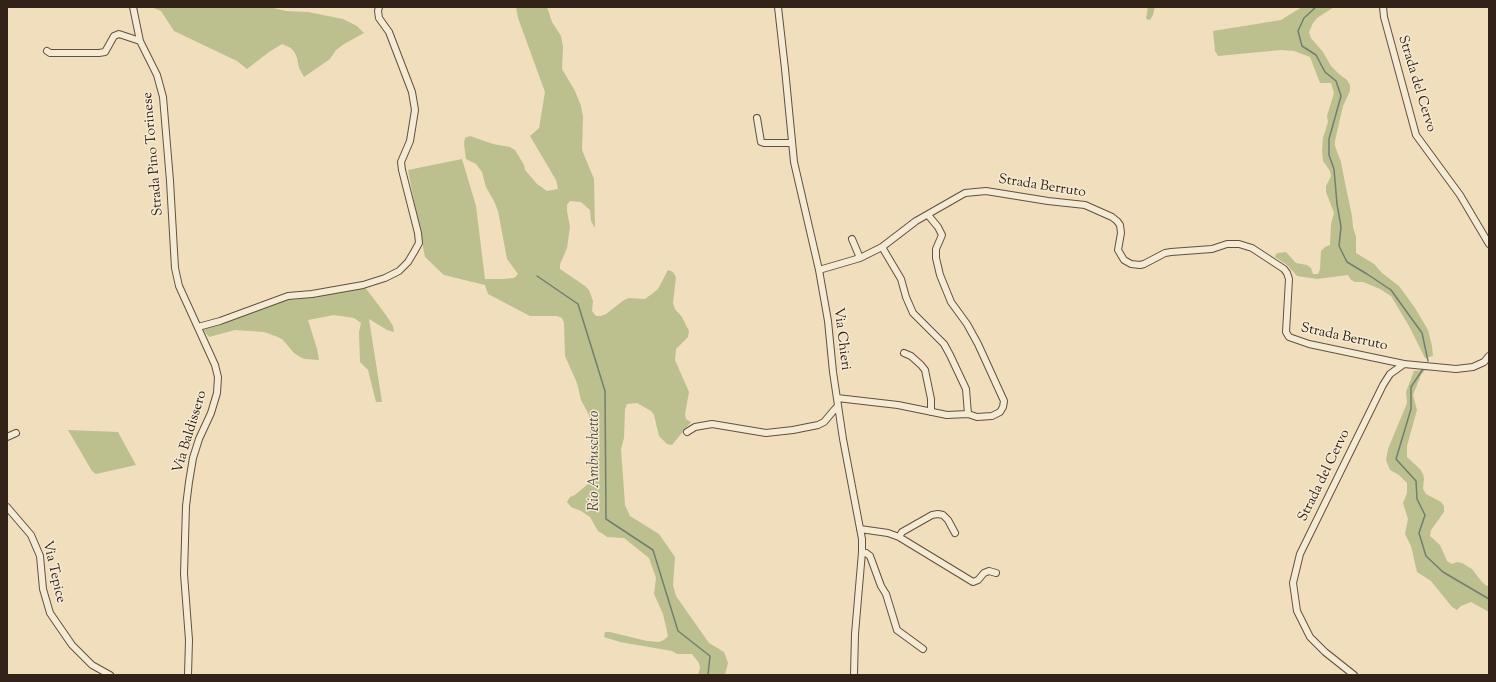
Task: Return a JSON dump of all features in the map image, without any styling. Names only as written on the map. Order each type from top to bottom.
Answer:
[{"type":"street","name":"Strada Pino Torinese","points":[[133,7],[140,41],[157,76],[163,97],[173,232]]},
{"type":"street","points":[[198,327],[220,321],[288,296],[312,294],[363,285],[385,278],[399,271],[408,262],[414,252],[419,243],[418,233],[401,162],[410,141],[415,110],[412,92],[389,32],[379,18],[379,7]]},
{"type":"street","name":"Via Chieri","points":[[778,7],[794,162],[819,270],[830,334],[838,406],[860,528],[862,552],[855,634],[854,675]]},
{"type":"street","name":"Strada del Cervo","points":[[1383,7],[1384,18],[1416,135],[1460,195],[1489,244]]},
{"type":"street","points":[[47,51],[50,53],[99,54],[105,52],[114,36],[119,34],[140,41]]},
{"type":"street","points":[[757,118],[761,142],[792,143]]},
{"type":"street","name":"Strada Berruto","points":[[819,270],[860,258],[882,247],[916,221],[966,193],[986,191],[1048,201],[1085,205],[1112,217],[1120,225],[1121,233],[1118,250],[1119,253],[1124,260],[1135,265],[1144,264],[1165,253],[1171,252],[1212,249],[1227,244],[1239,244],[1252,248],[1284,269],[1287,274],[1289,279],[1286,332],[1288,337],[1309,344],[1404,364]]},
{"type":"street","points":[[837,398],[898,405],[947,415],[968,414],[978,417],[992,416],[1000,412],[1004,407],[1004,401],[978,344],[967,324],[948,296],[940,275],[936,258],[936,249],[942,235],[938,227],[928,215]]},
{"type":"street","name":"Via Baldissero","points":[[173,232],[175,268],[179,286],[215,365],[218,377],[217,392],[211,413],[199,439],[193,458],[188,490],[184,574],[189,640],[185,674]]},
{"type":"street","points":[[852,239],[860,258]]},
{"type":"street","points":[[882,247],[901,279],[906,298],[913,313],[944,344],[950,355],[966,389],[968,414]]},
{"type":"street","points":[[904,353],[911,356],[925,370],[931,399],[931,412]]},
{"type":"street","points":[[1404,364],[1456,369],[1473,367],[1484,362],[1489,356]]},
{"type":"street","name":"Strada del Cervo","points":[[1354,675],[1325,652],[1310,637],[1297,611],[1294,583],[1300,554],[1383,385],[1390,374],[1404,364]]},
{"type":"street","points":[[687,432],[695,427],[712,424],[766,433],[793,430],[818,425],[824,422],[838,406]]},
{"type":"street","points":[[7,437],[16,433]]},
{"type":"street","name":"Via Tepice","points":[[7,507],[31,535],[40,556],[43,589],[50,613],[72,645],[92,665],[110,675]]},
{"type":"street","points":[[899,537],[902,532],[932,515],[938,514],[943,515],[948,520],[955,533]]},
{"type":"street","points":[[860,528],[888,533],[899,537],[970,581],[975,582],[984,573],[989,571],[996,572]]},
{"type":"street","points":[[862,552],[870,556],[881,586],[886,594],[897,630],[923,649]]},
{"type":"green space","points":[[151,7],[269,7],[286,11],[308,12],[343,19],[357,26],[364,33],[344,44],[336,50],[330,59],[304,77],[299,68],[295,53],[291,48],[282,44],[247,69],[237,61],[174,31],[161,11]]},
{"type":"green space","points":[[516,7],[547,7],[552,22],[561,36],[563,47],[562,69],[575,91],[581,106],[583,117],[582,150],[594,179],[595,228],[591,221],[590,210],[581,202],[570,201],[567,205],[570,227],[567,248],[560,264],[560,269],[589,290],[593,301],[592,311],[596,316],[606,314],[624,300],[629,298],[645,299],[658,289],[668,270],[673,272],[676,277],[673,303],[675,309],[682,317],[689,331],[688,337],[676,349],[675,360],[689,392],[685,414],[686,419],[691,422],[672,445],[667,444],[659,436],[654,415],[651,411],[637,403],[627,404],[625,409],[624,438],[621,449],[625,505],[630,516],[659,534],[675,557],[673,585],[676,596],[709,643],[724,652],[728,663],[725,675],[698,675],[700,668],[699,663],[692,654],[677,654],[672,651],[620,642],[604,637],[605,632],[610,632],[647,641],[659,642],[668,636],[663,614],[654,594],[656,578],[649,558],[624,538],[607,537],[598,531],[590,517],[571,507],[567,502],[570,497],[575,495],[589,483],[592,479],[593,473],[590,469],[589,459],[592,443],[589,415],[581,400],[577,383],[565,356],[564,323],[562,318],[557,316],[530,316],[488,294],[485,285],[444,275],[425,257],[408,170],[462,159],[476,206],[485,279],[514,278],[518,274],[507,259],[498,211],[486,187],[482,172],[476,164],[466,159],[464,144],[465,138],[470,136],[493,144],[510,147],[515,150],[524,165],[525,170],[537,184],[547,191],[558,189],[556,180],[530,136],[539,128],[545,92],[518,18]]},
{"type":"green space","points":[[1148,7],[1155,7],[1150,20],[1146,19]]},
{"type":"green space","points":[[1302,7],[1334,7],[1317,18],[1309,32],[1311,38],[1323,52],[1331,66],[1347,80],[1350,85],[1350,91],[1343,106],[1335,146],[1341,162],[1352,216],[1356,237],[1356,253],[1374,264],[1382,273],[1399,286],[1415,308],[1428,330],[1433,356],[1425,358],[1409,326],[1391,296],[1380,289],[1363,282],[1355,282],[1351,280],[1348,275],[1317,279],[1297,276],[1287,265],[1275,257],[1278,253],[1286,252],[1296,263],[1307,265],[1311,268],[1313,274],[1318,274],[1320,269],[1321,251],[1330,245],[1331,224],[1334,213],[1326,192],[1326,186],[1331,176],[1330,171],[1323,161],[1322,150],[1323,138],[1328,122],[1327,116],[1334,93],[1331,83],[1320,83],[1310,57],[1294,51],[1281,50],[1218,56],[1215,51],[1213,31],[1281,20]]},
{"type":"green space","points":[[364,286],[386,315],[393,326],[394,332],[387,330],[369,319],[382,402],[376,402],[368,370],[360,362],[359,332],[361,323],[354,318],[334,315],[308,320],[319,360],[300,357],[294,353],[283,340],[264,332],[235,330],[209,337],[202,328],[225,322],[289,299]]},
{"type":"green space","points":[[1425,370],[1421,375],[1413,395],[1417,410],[1407,446],[1407,457],[1420,469],[1423,474],[1423,489],[1426,494],[1441,502],[1444,506],[1444,512],[1431,530],[1430,536],[1440,545],[1447,561],[1452,564],[1457,562],[1462,563],[1472,569],[1482,582],[1487,586],[1489,585],[1489,612],[1471,602],[1461,606],[1457,610],[1452,607],[1431,581],[1417,572],[1411,546],[1405,534],[1408,519],[1403,503],[1407,493],[1407,483],[1399,475],[1390,470],[1386,460],[1388,449],[1407,403],[1406,392],[1414,371]]},
{"type":"green space","points":[[68,430],[118,432],[136,465],[96,474],[92,471]]},
{"type":"waterway","points":[[1316,7],[1304,18],[1298,31],[1302,46],[1316,55],[1325,72],[1336,81],[1341,96],[1329,139],[1329,155],[1334,169],[1337,204],[1341,227],[1339,246],[1347,262],[1391,290],[1422,333],[1428,361]]},
{"type":"waterway","name":"Rio Ambuschetto","points":[[537,276],[578,304],[605,391],[606,519],[653,550],[678,631],[710,656],[708,675]]},
{"type":"waterway","points":[[1423,369],[1411,387],[1411,409],[1396,459],[1416,481],[1417,499],[1425,515],[1419,533],[1426,556],[1443,572],[1489,599]]}]
